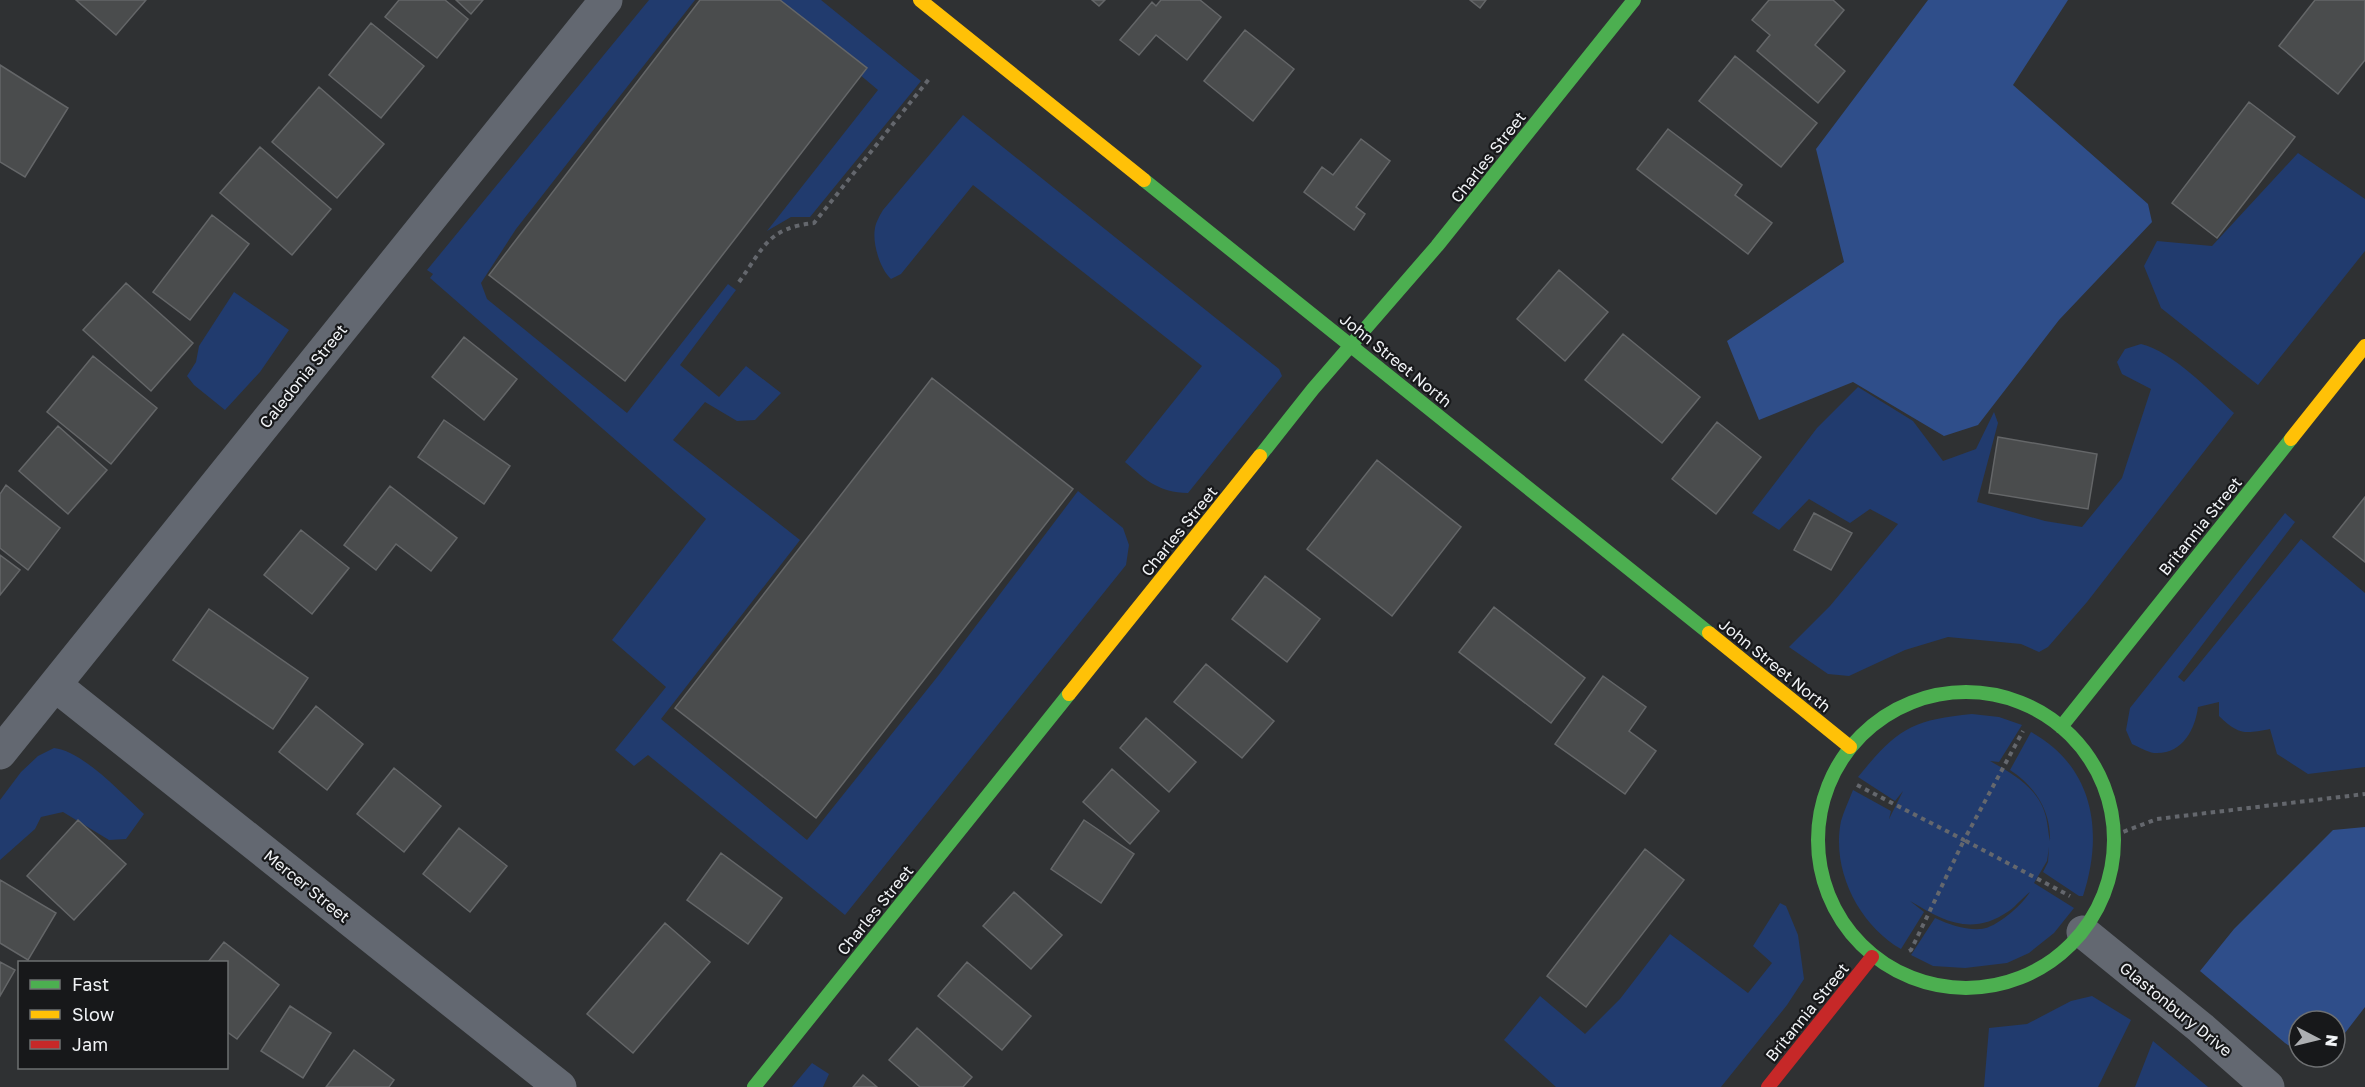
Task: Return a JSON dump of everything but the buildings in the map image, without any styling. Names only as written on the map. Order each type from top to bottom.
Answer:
[{"type":"street","name":"Caledonia Street","points":[[0,753],[606,0]]},
{"type":"street","name":"John Street North","points":[[920,0],[1850,747]]},
{"type":"street","name":"Charles Street","points":[[754,1087],[1313,389],[1352,347],[1458,221],[1634,0]]},
{"type":"street","name":"Britannia Street","points":[[2061,727],[2365,346]]},
{"type":"street","name":"Mercer Street","points":[[55,685],[560,1087]]},
{"type":"street","points":[[1955,690],[1999,694],[2040,711],[2061,727],[2091,759],[2104,783],[2111,808],[2115,835],[2110,876],[2090,922],[2041,969],[2008,983],[1973,990],[1937,987],[1903,976],[1872,957],[1847,930],[1828,898],[1818,862],[1817,825],[1826,789],[1850,747],[1873,723],[1911,701],[1955,690]]},
{"type":"street","name":"Glastonbury Drive","points":[[2090,922],[2201,1028],[2268,1087]]},
{"type":"street","name":"Britannia Street","points":[[1768,1087],[1872,957]]},
{"type":"path","points":[[740,282],[772,236],[792,225],[814,223],[929,79]]},
{"type":"path","points":[[1872,957],[1911,950],[1964,840],[2024,729],[2061,727]]},
{"type":"path","points":[[1856,785],[1964,840],[2090,922]]},
{"type":"path","points":[[2115,835],[2157,819],[2365,794]]},
{"type":"shaded area","points":[[649,0],[695,0],[516,229],[481,283],[487,299],[627,413],[728,284],[736,290],[680,365],[719,397],[746,366],[781,393],[755,420],[737,421],[705,402],[673,440],[800,540],[661,719],[807,840],[938,676],[1078,491],[1123,528],[1129,545],[1126,565],[845,915],[648,755],[634,766],[615,750],[666,687],[612,640],[706,519],[430,278],[433,274],[427,270]]},
{"type":"shaded area","points":[[771,0],[821,0],[921,81],[810,217],[791,217],[767,231],[878,90]]},
{"type":"shaded area","points":[[1928,0],[2068,0],[2013,85],[2148,204],[2152,222],[2059,320],[1978,425],[1944,436],[1853,382],[1759,420],[1727,341],[1844,262],[1816,149]]},
{"type":"shaded area","points":[[963,115],[1279,369],[1282,376],[1188,493],[1161,488],[1125,462],[1202,366],[973,185],[901,274],[891,279],[883,269],[874,234],[879,216]]},
{"type":"shaded area","points":[[2298,153],[2365,199],[2365,251],[2258,385],[2161,308],[2144,266],[2157,241],[2212,246]]},
{"type":"shaded area","points":[[234,292],[289,330],[260,372],[225,410],[194,385],[187,376],[196,362],[199,346]]},
{"type":"shaded area","points":[[2141,344],[2153,348],[2178,363],[2234,413],[2087,602],[2048,647],[2039,652],[2021,644],[1948,637],[1905,650],[1849,676],[1828,674],[1789,647],[1830,606],[1898,524],[1870,509],[1850,523],[1809,499],[1779,530],[1752,513],[1817,428],[1858,387],[1913,421],[1943,461],[1976,449],[1994,412],[1998,423],[1977,502],[2045,521],[2082,527],[2122,478],[2151,389],[2122,374],[2117,362],[2125,349]]},
{"type":"shaded area","points":[[2285,513],[2295,522],[2178,677],[2184,682],[2301,539],[2365,593],[2365,767],[2308,774],[2277,754],[2270,729],[2242,732],[2232,727],[2219,716],[2219,702],[2198,707],[2190,732],[2172,750],[2154,753],[2132,744],[2126,730],[2130,708]]},
{"type":"shaded area","points":[[1972,714],[1999,717],[2022,725],[1999,762],[1990,761],[2024,783],[2042,806],[2040,800],[2027,784],[2010,770],[2031,732],[2052,746],[2069,763],[2081,782],[2088,803],[2093,848],[2083,896],[2079,896],[2043,872],[2048,862],[2049,847],[2047,861],[2034,883],[2074,908],[2054,933],[2029,953],[2007,963],[1965,968],[1933,966],[1911,955],[1935,918],[1963,928],[1987,928],[2008,915],[2030,892],[2009,911],[1995,919],[1970,925],[1946,920],[1910,901],[1924,912],[1901,949],[1872,926],[1861,911],[1845,877],[1840,858],[1841,821],[1853,790],[1891,811],[1889,819],[1903,791],[1895,801],[1858,777],[1884,748],[1907,730],[1919,724],[1951,716]],"holes":[[[2044,809],[2050,830],[2050,841]]]},
{"type":"shaded area","points":[[54,748],[65,751],[89,765],[144,814],[126,839],[109,840],[63,812],[41,817],[35,829],[0,860],[0,800],[21,772],[38,756]]},
{"type":"shaded area","points":[[2365,827],[2365,1007],[2347,1030],[2347,1009],[2287,1009],[2287,1044],[2200,971],[2234,929],[2333,830]]},
{"type":"shaded area","points":[[1780,903],[1786,906],[1798,935],[1804,979],[1787,1005],[1721,1087],[1556,1087],[1504,1040],[1540,996],[1585,1034],[1620,999],[1670,934],[1748,993],[1772,963],[1753,946]]},
{"type":"shaded area","points":[[2092,996],[2131,1020],[2098,1087],[1984,1087],[1989,1028],[2027,1024],[2071,1001]]},
{"type":"shaded area","points":[[2153,1041],[2208,1087],[2135,1087]]},
{"type":"shaded area","points":[[812,1063],[829,1074],[823,1087],[792,1087]]},
{"type":"traffic: fast","points":[[1260,456],[1313,389],[1437,246],[1634,0]]},
{"type":"traffic: fast","points":[[1144,180],[1709,633]]},
{"type":"traffic: fast","points":[[2061,727],[2291,439]]},
{"type":"traffic: fast","points":[[1951,692],[1981,692],[2009,698],[2036,709],[2060,725],[2081,746],[2097,770],[2108,797],[2114,825],[2114,840],[2112,869],[2097,910],[2081,934],[2060,955],[2036,971],[2009,982],[1981,988],[1951,988],[1923,982],[1896,971],[1872,955],[1851,934],[1835,910],[1824,883],[1818,855],[1818,825],[1824,797],[1835,770],[1851,746],[1872,725],[1896,709],[1923,698],[1951,692]]},
{"type":"traffic: fast","points":[[754,1087],[1069,694]]},
{"type":"traffic: slow","points":[[920,0],[1144,180]]},
{"type":"traffic: slow","points":[[2291,439],[2365,346]]},
{"type":"traffic: slow","points":[[1069,694],[1260,456]]},
{"type":"traffic: slow","points":[[1709,633],[1850,747]]},
{"type":"traffic: jam","points":[[1768,1087],[1872,957]]}]
